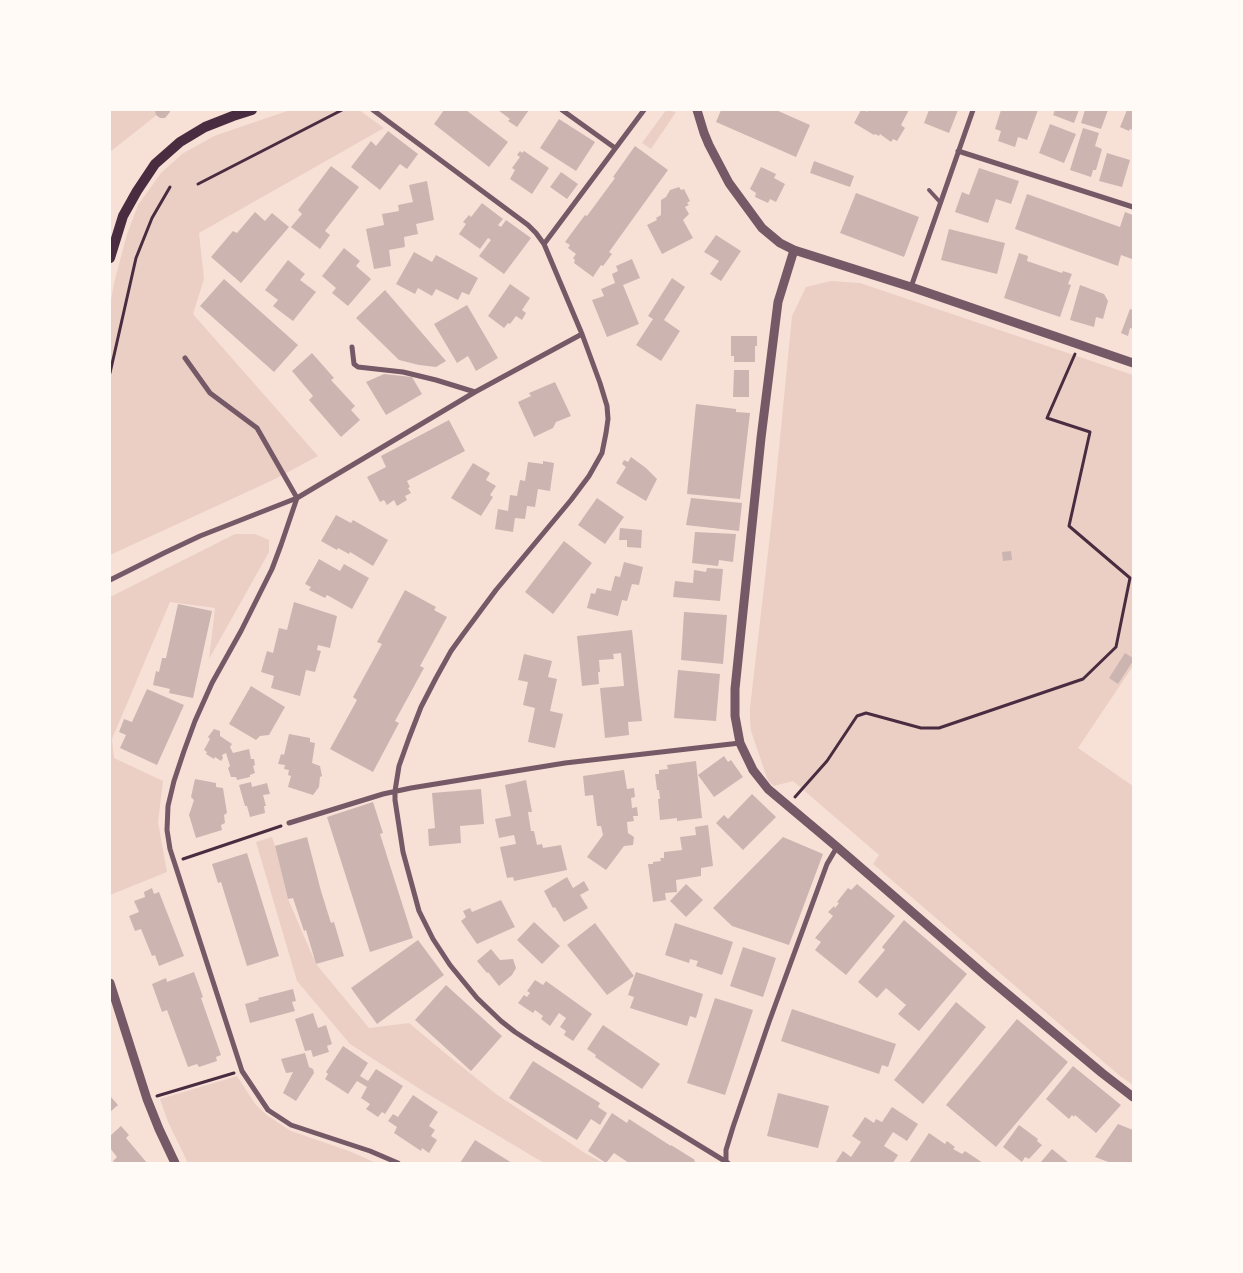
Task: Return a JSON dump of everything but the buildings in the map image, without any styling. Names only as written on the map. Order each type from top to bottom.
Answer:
[{"type":"main road","points":[[110,258],[123,216],[137,191],[156,164],[180,142],[205,127],[252,110]]},
{"type":"street","points":[[373,110],[528,225],[536,233],[544,244],[582,334],[600,383],[608,412],[602,453],[596,465],[580,489],[496,590],[451,651],[415,720],[399,766],[395,791],[403,852],[419,911],[428,930],[450,965],[476,998],[496,1017],[515,1032],[727,1162]]},
{"type":"street","points":[[562,110],[615,148]]},
{"type":"street","points":[[544,244],[644,110]]},
{"type":"street","points":[[697,110],[709,145],[728,183],[767,233],[780,243],[794,250],[911,287],[1133,363]]},
{"type":"street","points":[[911,287],[973,110]]},
{"type":"street","points":[[958,152],[1133,207]]},
{"type":"street","points":[[794,250],[775,318],[761,438],[734,689],[734,716],[740,743],[749,764],[759,780],[768,789],[986,977],[1133,1097]]},
{"type":"street","points":[[110,580],[200,536],[297,498],[475,392],[582,334]]},
{"type":"street","points":[[352,347],[354,364],[358,368],[403,372],[475,392]]},
{"type":"street","points":[[185,358],[210,393],[257,428],[297,498],[272,569],[203,702],[184,750],[170,796],[167,822],[168,841],[173,862],[242,1071],[268,1110],[291,1125],[361,1148],[398,1163]]},
{"type":"street","points":[[289,824],[395,791],[564,764],[740,743]]},
{"type":"street","points":[[727,1162],[726,1150],[772,1013],[827,864],[837,847]]},
{"type":"street","points":[[110,983],[147,1099],[175,1163]]},
{"type":"lane","points":[[929,190],[940,202]]},
{"type":"path","points":[[198,184],[342,110]]},
{"type":"path","points":[[110,372],[136,258],[152,218],[170,187]]},
{"type":"path","points":[[787,806],[827,760],[856,716],[866,712],[921,728],[939,728],[1083,679],[1116,647],[1130,578],[1069,526],[1090,432],[1047,418],[1079,344]]},
{"type":"path","points":[[173,862],[289,824]]},
{"type":"path","points":[[147,1099],[242,1071]]},
{"type":"shaded area","points":[[110,110],[163,110],[110,152]]},
{"type":"shaded area","points":[[290,110],[359,110],[384,128],[199,233],[204,279],[193,314],[318,456],[273,480],[110,555],[110,304],[127,234],[138,205],[161,173],[182,154],[214,136]]},
{"type":"shaded area","points":[[666,110],[676,112],[651,149],[642,143]]},
{"type":"shaded area","points":[[831,281],[860,283],[1133,375],[1133,666],[1078,748],[1133,786],[1133,1085],[1120,1076],[873,864],[879,855],[793,781],[774,786],[768,781],[751,731],[750,708],[773,509],[792,316],[806,287]]},
{"type":"shaded area","points":[[235,534],[255,534],[269,540],[269,552],[209,659],[215,608],[170,602],[112,739],[114,758],[163,781],[158,822],[167,872],[110,895],[110,597]]},
{"type":"shaded area","points":[[272,837],[288,899],[316,964],[369,1028],[409,1023],[496,1094],[603,1163],[544,1163],[426,1093],[350,1044],[297,981],[256,842]]},
{"type":"shaded area","points":[[237,1076],[256,1105],[268,1116],[291,1131],[349,1151],[376,1163],[188,1163],[168,1122],[160,1099]]}]
